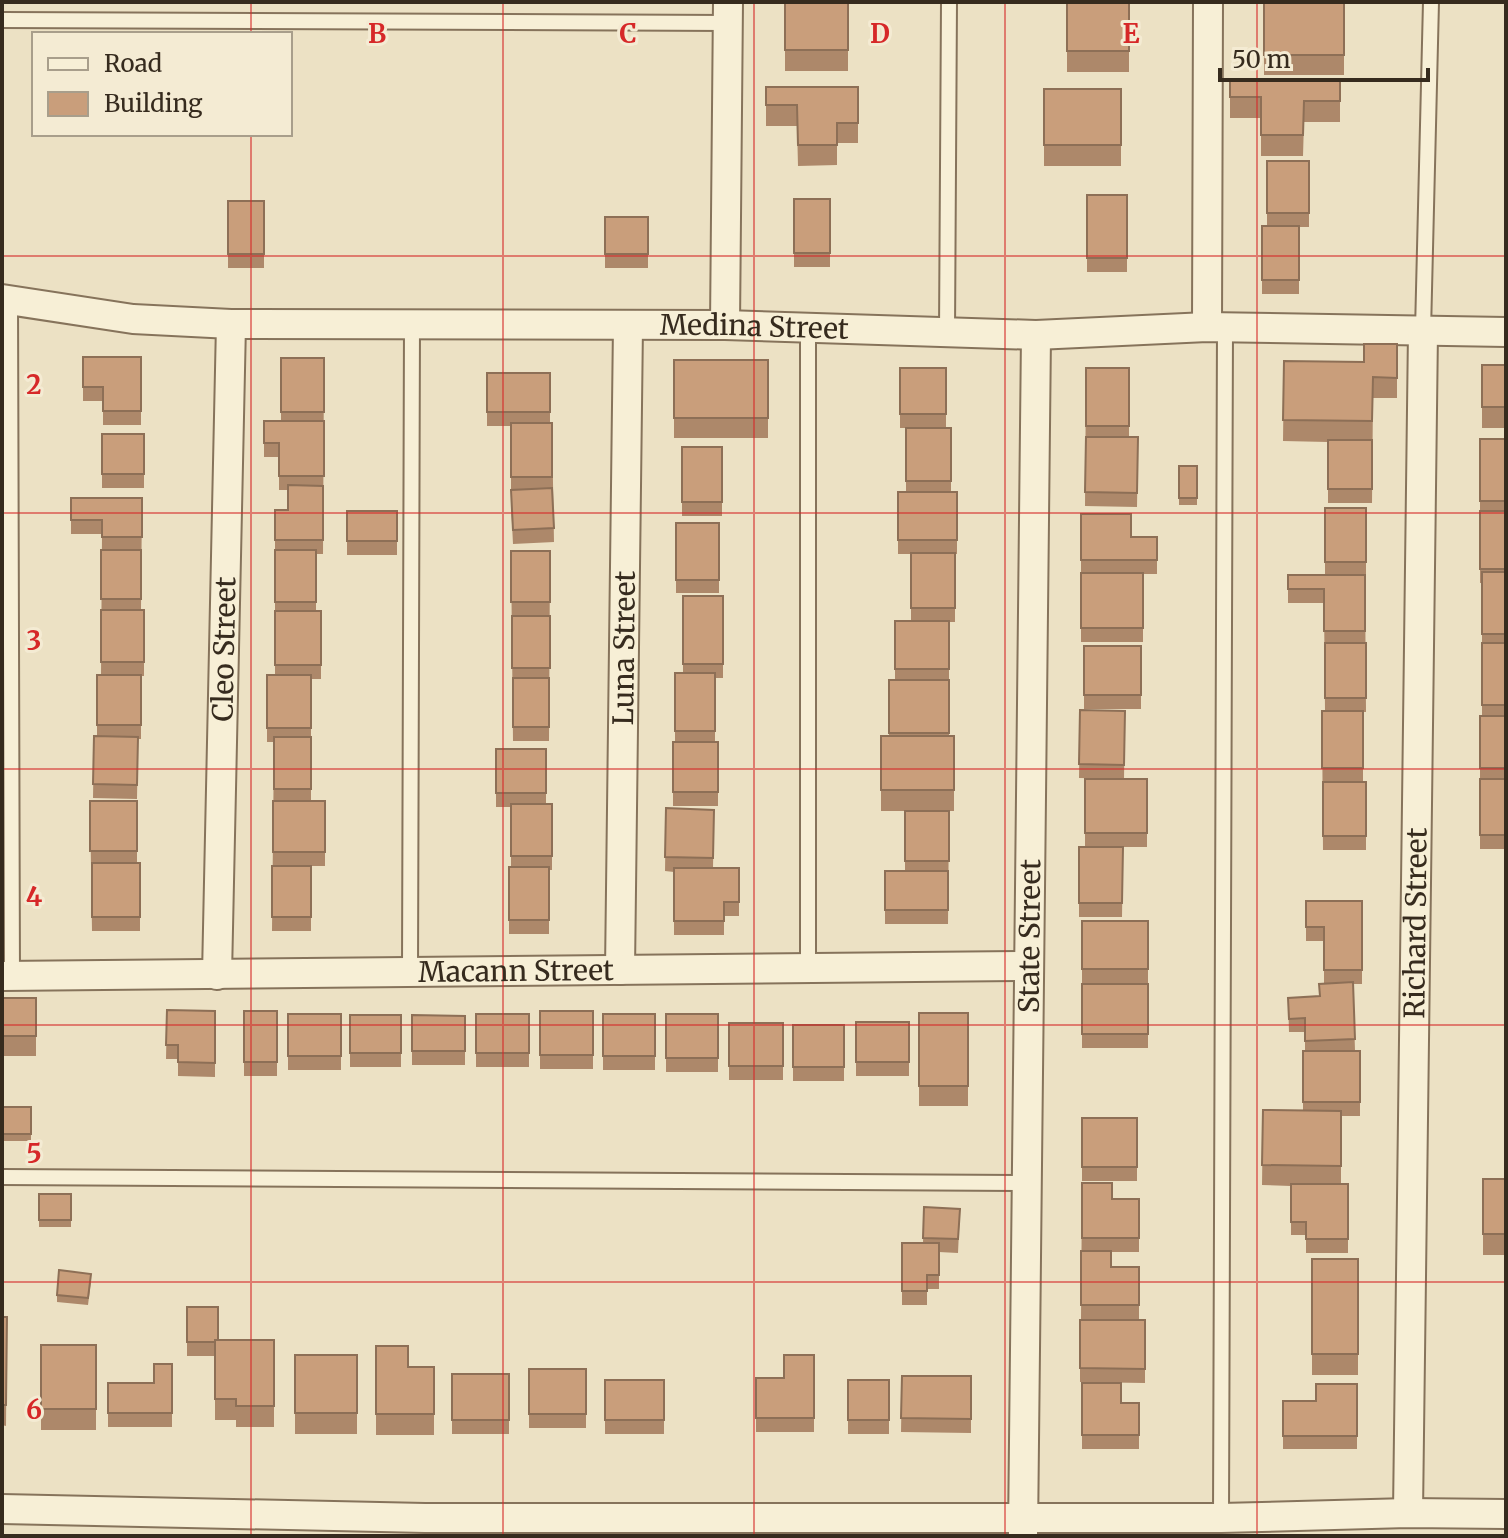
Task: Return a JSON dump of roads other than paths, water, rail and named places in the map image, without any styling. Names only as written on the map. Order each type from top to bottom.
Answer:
[{"type":"street","points":[[1208,2],[1216,328]]},
{"type":"street","points":[[725,325],[728,13]]},
{"type":"street","name":"Medina Street","points":[[6,300],[133,319],[231,324],[725,325],[1036,335],[1216,328],[1506,332]]},
{"type":"street","name":"Cleo Street","points":[[217,975],[231,324]]},
{"type":"street","name":"Luna Street","points":[[620,970],[628,325]]},
{"type":"street","name":"Richard Street","points":[[1408,1513],[1423,331]]},
{"type":"street","name":"State Street","points":[[1023,1527],[1036,335]]},
{"type":"street","name":"Macann Street","points":[[7,976],[1028,966]]},
{"type":"street","points":[[2,1509],[425,1527],[1023,1527],[1221,1518],[1506,1514]]},
{"type":"lane","points":[[947,332],[949,2]]},
{"type":"lane","points":[[1423,331],[1431,2]]},
{"type":"lane","points":[[2,20],[728,13]]},
{"type":"lane","points":[[6,300],[7,976]]},
{"type":"lane","points":[[410,972],[412,324]]},
{"type":"lane","points":[[808,327],[808,968]]},
{"type":"lane","points":[[1216,328],[1221,1518]]},
{"type":"lane","points":[[2,1177],[1026,1183]]}]
